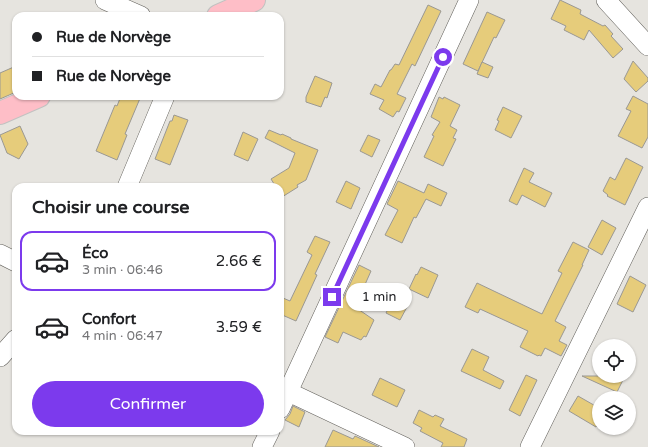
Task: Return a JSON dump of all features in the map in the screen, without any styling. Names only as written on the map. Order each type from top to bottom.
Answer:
[{"type":"main road","points":[[227,12],[254,0]]},
{"type":"main road","points":[[0,114],[30,100]]},
{"type":"street","points":[[105,0],[132,12]]},
{"type":"street","points":[[284,394],[469,0]]},
{"type":"street","points":[[606,0],[648,46]]},
{"type":"street","points":[[129,183],[163,100]]},
{"type":"street","points":[[530,447],[648,207]]},
{"type":"street","points":[[0,254],[12,260]]},
{"type":"street","points":[[0,357],[12,343]]},
{"type":"street","points":[[284,396],[405,447]]},
{"type":"street","points":[[262,447],[268,435]]},
{"type":"building","points":[[560,0],[581,10],[580,14],[603,26],[605,25],[613,34],[611,36],[623,49],[613,58],[589,30],[584,40],[564,30],[566,26],[551,19]]},
{"type":"building","points":[[428,5],[441,11],[415,66],[412,64],[397,94],[406,98],[399,112],[397,111],[393,117],[379,109],[384,100],[370,94],[375,84],[381,87],[395,64],[399,65]]},
{"type":"building","points":[[487,12],[505,20],[496,38],[494,37],[478,71],[463,64]]},
{"type":"building","points":[[633,61],[648,78],[648,81],[636,92],[624,79]]},
{"type":"building","points":[[482,62],[493,67],[488,78],[477,74]]},
{"type":"building","points":[[12,68],[12,94],[0,99],[0,73]]},
{"type":"building","points":[[315,76],[332,83],[327,98],[325,97],[321,107],[306,102],[306,97]]},
{"type":"building","points":[[633,96],[648,104],[648,137],[642,148],[618,136],[631,111],[626,109]]},
{"type":"building","points":[[439,97],[443,99],[444,97],[460,105],[450,126],[457,130],[453,138],[456,139],[443,166],[424,157],[434,136],[432,135],[440,122],[431,117]]},
{"type":"building","points":[[119,100],[139,100],[125,134],[127,135],[117,160],[96,151],[115,105],[117,106]]},
{"type":"building","points":[[503,107],[522,116],[511,138],[495,130],[499,121],[497,120]]},
{"type":"building","points":[[174,115],[188,120],[170,165],[155,159],[170,121],[172,121]]},
{"type":"building","points":[[20,126],[28,144],[19,159],[7,153],[0,135]]},
{"type":"building","points":[[269,130],[281,135],[282,134],[318,150],[306,180],[284,196],[284,183],[274,183],[271,179],[289,168],[295,153],[265,138]]},
{"type":"building","points":[[243,132],[258,139],[248,161],[234,155]]},
{"type":"building","points":[[368,135],[380,140],[372,157],[360,151]]},
{"type":"building","points":[[626,158],[643,167],[625,205],[607,196],[608,195],[603,191],[610,177],[615,180]]},
{"type":"building","points":[[524,168],[534,173],[529,182],[552,193],[545,207],[522,195],[517,205],[509,201]]},
{"type":"building","points":[[346,181],[360,188],[351,209],[336,202]]},
{"type":"building","points":[[398,181],[424,193],[428,184],[447,193],[441,206],[426,199],[416,218],[414,217],[402,243],[385,235],[398,210],[387,204]]},
{"type":"building","points":[[602,220],[616,228],[602,255],[588,247]]},
{"type":"building","points":[[315,236],[330,242],[296,321],[284,316],[284,298],[290,301],[312,255],[307,252]]},
{"type":"building","points":[[573,242],[589,250],[555,321],[566,327],[559,341],[567,345],[561,356],[545,348],[541,356],[538,356],[520,347],[528,331],[480,309],[478,313],[465,307],[477,283],[542,314],[562,273],[558,271]]},
{"type":"building","points":[[359,265],[371,271],[355,307],[374,320],[366,337],[364,336],[361,340],[343,332],[338,343],[325,337]]},
{"type":"building","points":[[421,267],[438,275],[428,298],[409,289]]},
{"type":"building","points":[[630,276],[646,285],[633,312],[617,304]]},
{"type":"building","points":[[393,299],[407,307],[400,320],[386,313]]},
{"type":"building","points":[[472,349],[489,357],[483,370],[504,381],[500,389],[461,371]]},
{"type":"building","points":[[526,375],[537,380],[520,416],[509,410]]},
{"type":"building","points":[[582,376],[592,376],[592,381]]},
{"type":"building","points":[[380,378],[405,390],[397,407],[372,395]]},
{"type":"building","points":[[597,383],[622,383],[618,391]]},
{"type":"building","points":[[578,396],[592,404],[592,425],[569,411]]},
{"type":"building","points":[[293,406],[305,412],[299,427],[285,420],[290,414]]},
{"type":"building","points":[[419,410],[433,417],[435,415],[444,419],[440,426],[467,439],[464,447],[441,447],[443,443],[420,431],[422,428],[413,423]]},
{"type":"building","points":[[333,430],[353,439],[355,436],[379,447],[325,447]]},
{"type":"route","points":[[332,297],[443,57]]}]
